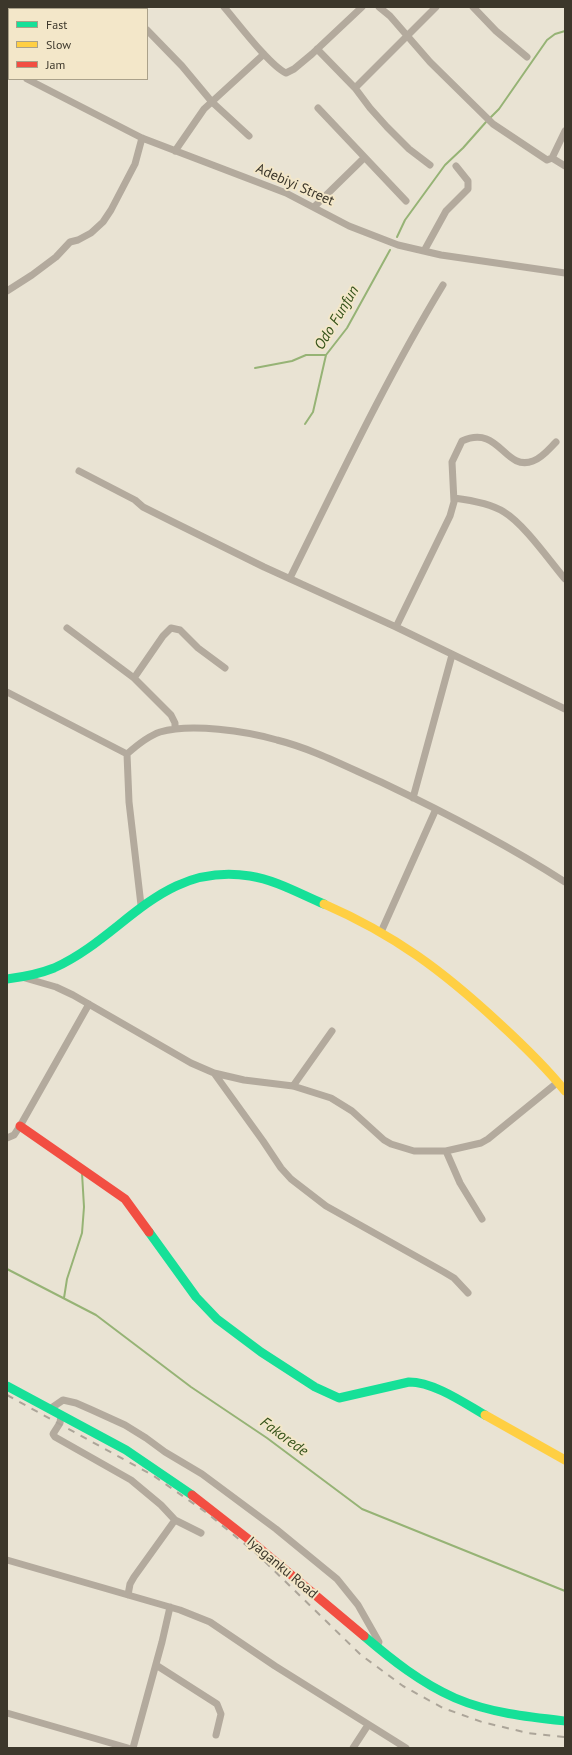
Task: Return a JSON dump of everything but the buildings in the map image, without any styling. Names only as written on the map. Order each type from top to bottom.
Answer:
[{"type":"main road","points":[[7,979],[25,978],[44,973],[69,961],[141,905],[155,896],[187,880],[202,877],[240,875],[266,880],[344,913],[404,945],[469,996],[513,1036],[565,1091]]},
{"type":"main road","points":[[20,1126],[47,1146],[109,1186],[125,1199],[196,1297],[217,1319],[261,1352],[316,1387],[339,1398],[410,1382],[416,1382],[447,1394],[565,1460]]},
{"type":"main road","name":"Iyaganku Road","points":[[7,1386],[124,1449],[186,1490],[219,1515],[377,1647],[415,1676],[436,1689],[455,1698],[494,1711],[518,1716],[565,1721]]},
{"type":"street","points":[[224,7],[264,54],[286,73],[294,69],[362,7]]},
{"type":"street","points":[[379,7],[407,35],[430,62],[493,124],[547,160],[552,158],[565,131]]},
{"type":"street","points":[[355,88],[436,7]]},
{"type":"street","points":[[473,7],[496,31],[527,57]]},
{"type":"street","points":[[148,31],[182,66],[212,102],[249,136]]},
{"type":"street","points":[[317,49],[355,88],[387,127],[409,149],[430,165]]},
{"type":"street","points":[[175,151],[204,109],[264,54]]},
{"type":"street","name":"Adebiyi Street","points":[[29,80],[142,138],[286,193],[349,226],[398,245],[424,251],[565,273]]},
{"type":"street","points":[[318,108],[406,201]]},
{"type":"street","points":[[7,291],[48,263],[70,242],[78,240],[91,233],[103,222],[111,210],[135,164],[142,138]]},
{"type":"street","points":[[314,207],[364,158]]},
{"type":"street","points":[[552,158],[565,166]]},
{"type":"street","points":[[424,251],[446,211],[468,189],[468,181],[456,166]]},
{"type":"street","points":[[290,578],[382,392],[442,285]]},
{"type":"street","points":[[396,627],[450,516],[454,498],[452,462],[462,441],[474,437],[487,438],[499,446],[514,461],[525,463],[540,458],[556,442]]},
{"type":"street","points":[[79,471],[135,500],[143,507],[264,567],[396,627],[565,709]]},
{"type":"street","points":[[454,498],[483,504],[512,517],[565,579]]},
{"type":"street","points":[[67,628],[134,678],[171,715],[175,729]]},
{"type":"street","points":[[134,678],[162,636],[171,628],[180,630],[198,648],[225,668]]},
{"type":"street","points":[[413,798],[452,655]]},
{"type":"street","points":[[7,692],[127,754]]},
{"type":"street","points":[[127,754],[158,733],[175,729],[226,730],[278,740],[316,754],[436,809],[502,843],[565,882]]},
{"type":"street","points":[[127,754],[128,796],[141,905]]},
{"type":"street","points":[[381,932],[436,809]]},
{"type":"street","points":[[25,978],[56,987],[89,1004],[191,1063],[214,1073],[244,1080],[293,1086],[331,1098],[343,1104],[384,1140],[391,1144],[414,1151],[446,1151],[481,1143],[488,1139],[558,1082]]},
{"type":"street","points":[[7,1138],[14,1135],[20,1126],[89,1004]]},
{"type":"street","points":[[293,1086],[332,1031]]},
{"type":"street","points":[[214,1073],[264,1141],[281,1168],[291,1179],[326,1206],[454,1278],[468,1293]]},
{"type":"street","points":[[446,1151],[460,1183],[482,1220]]},
{"type":"street","points":[[50,1409],[63,1400],[76,1403],[125,1425],[202,1474],[276,1529],[337,1578],[358,1605],[375,1633],[379,1642],[377,1647]]},
{"type":"street","points":[[61,1415],[60,1423],[53,1434],[55,1437],[131,1480],[162,1505],[175,1520],[200,1533]]},
{"type":"street","points":[[128,1595],[130,1584],[134,1577],[175,1520]]},
{"type":"street","points":[[7,1560],[190,1613],[210,1622],[275,1666],[406,1748]]},
{"type":"street","points":[[133,1748],[170,1607]]},
{"type":"street","points":[[156,1665],[217,1704],[221,1714],[216,1735]]},
{"type":"street","points":[[7,1712],[128,1748]]},
{"type":"street","points":[[353,1748],[368,1725]]},
{"type":"waterway","name":"Odo Funfun","points":[[490,118],[499,109],[547,40],[555,34],[565,31]]},
{"type":"waterway","name":"Odo Funfun","points":[[397,237],[405,220],[445,165],[463,148],[486,122]]},
{"type":"waterway","name":"Odo Funfun","points":[[305,424],[313,412],[326,355],[347,328],[390,250]]},
{"type":"waterway","points":[[255,368],[292,361],[306,355],[326,355]]},
{"type":"waterway","points":[[64,1298],[67,1279],[82,1233],[84,1207],[82,1173]]},
{"type":"waterway","name":"Fakorede","points":[[7,1269],[96,1315],[191,1387],[267,1438],[362,1509],[565,1591]]},
{"type":"railway","points":[[7,1395],[154,1476],[207,1513],[257,1554],[361,1655],[403,1686],[443,1708],[482,1722],[528,1733],[565,1737]]},
{"type":"traffic: fast","points":[[7,979],[31,975],[54,968],[79,954],[145,905],[167,891],[191,880],[219,875],[250,876],[279,884],[324,904]]},
{"type":"traffic: fast","points":[[149,1232],[196,1297],[217,1319],[261,1352],[315,1387],[339,1398],[409,1382],[419,1383],[438,1389],[485,1415]]},
{"type":"traffic: fast","points":[[7,1386],[126,1450],[192,1495]]},
{"type":"traffic: fast","points":[[364,1636],[407,1670],[430,1685],[455,1698],[495,1711],[565,1721]]},
{"type":"traffic: slow","points":[[324,904],[373,928],[438,971],[517,1039],[542,1064],[565,1091]]},
{"type":"traffic: slow","points":[[485,1415],[565,1460]]},
{"type":"traffic: jam","points":[[20,1126],[125,1199],[149,1232]]},
{"type":"traffic: jam","points":[[192,1495],[252,1542],[364,1636]]}]
